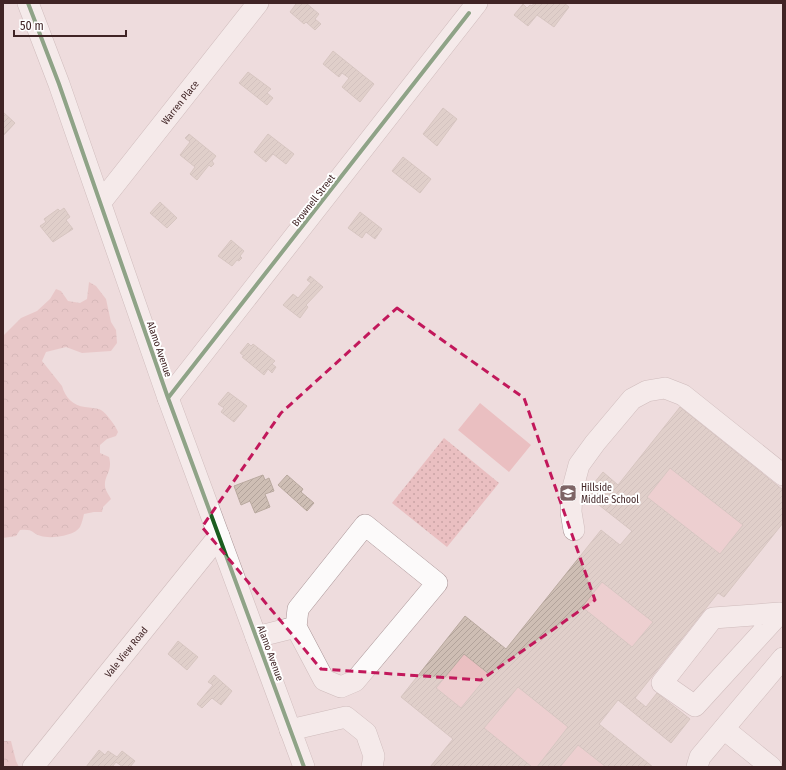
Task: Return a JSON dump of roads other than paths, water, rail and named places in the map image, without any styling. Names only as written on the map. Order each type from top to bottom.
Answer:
[{"type":"street","name":"Alamo Avenue","points":[[28,3],[59,84],[101,202],[168,398],[304,767]]},
{"type":"street","name":"Warren Place","points":[[101,202],[258,3]]},
{"type":"street","name":"Brownell Street","points":[[168,398],[473,8]]},
{"type":"street","points":[[574,530],[571,512],[572,491],[580,465],[595,443],[632,400],[647,391],[665,388],[683,395],[783,475]]},
{"type":"street","points":[[365,525],[437,583],[355,681],[341,687],[324,680],[296,627],[298,609],[365,525]]},
{"type":"street","name":"Vale View Road","points":[[33,767],[219,536]]},
{"type":"street","points":[[782,614],[695,706],[662,683],[713,618],[782,614]]},
{"type":"street","points":[[256,637],[296,627]]},
{"type":"street","points":[[697,767],[700,757],[783,658]]},
{"type":"street","points":[[290,730],[346,717],[366,732],[374,756],[372,767]]},
{"type":"street","points":[[724,729],[771,767]]},
{"type":"place","name":"Hillside Middle School","points":[[568,493]]}]
